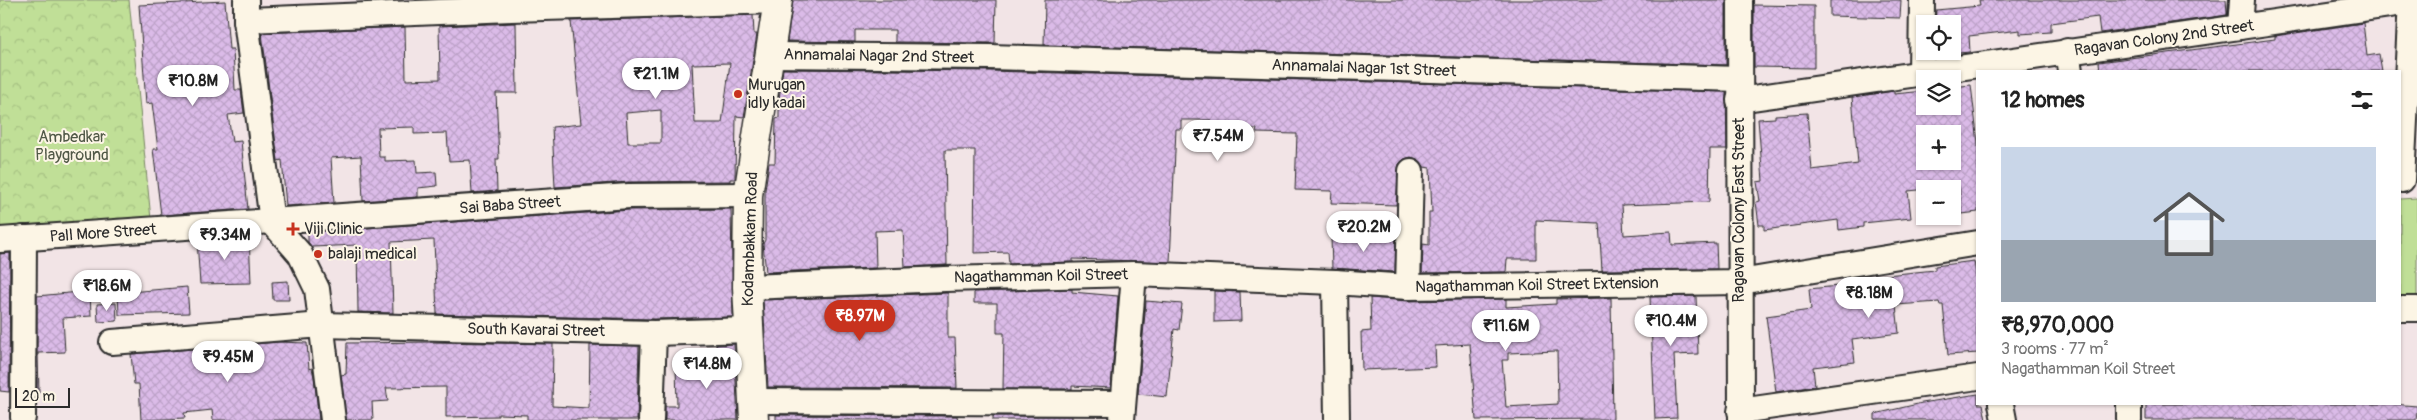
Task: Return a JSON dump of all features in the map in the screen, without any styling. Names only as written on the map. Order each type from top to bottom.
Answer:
[{"type":"main road","name":"Kodambakkam Road","points":[[753,411],[747,287],[748,195],[778,1]]},
{"type":"street","name":"Ragavan Colony East Street","points":[[1740,0],[1741,416]]},
{"type":"street","points":[[1921,70],[1922,0]]},
{"type":"street","points":[[2240,27],[2242,0]]},
{"type":"street","points":[[333,420],[317,289],[300,254],[272,222],[246,10],[521,9],[778,1]]},
{"type":"street","name":"Ragavan Colony 2nd Street","points":[[1958,70],[2068,61],[2240,27],[2411,1]]},
{"type":"street","points":[[2406,181],[2413,64],[2411,1]]},
{"type":"street","name":"Annamalai Nagar 2nd Street","points":[[770,55],[989,57]]},
{"type":"street","name":"Annamalai Nagar 1st Street","points":[[989,57],[1739,89]]},
{"type":"street","name":"Ragavan Colony 2nd Street","points":[[1739,89],[1916,73]]},
{"type":"street","points":[[1408,287],[1411,171]]},
{"type":"street","name":"Sai Baba Street","points":[[272,222],[629,196],[748,195]]},
{"type":"street","name":"Pall More Street","points":[[0,240],[272,222]]},
{"type":"street","points":[[23,418],[24,238]]},
{"type":"street","name":"Nagathamman Koil Street Extension","points":[[1335,282],[1408,287],[1740,282],[1976,243]]},
{"type":"street","points":[[753,411],[1122,412],[1134,274]]},
{"type":"street","name":"Nagathamman Koil Street","points":[[747,287],[945,278],[1134,274],[1335,282]]},
{"type":"street","points":[[1335,282],[1337,420]]},
{"type":"street","points":[[2401,309],[2417,309]]},
{"type":"street","name":"South Kavarai Street","points":[[112,342],[322,325],[654,333],[749,330]]},
{"type":"street","points":[[651,420],[654,333]]},
{"type":"street","points":[[1741,416],[1976,377]]},
{"type":"street","points":[[2001,405],[2004,420]]},
{"type":"street","points":[[2129,405],[2129,420]]},
{"type":"green space","name":"Ambedkar Playground","points":[[0,0],[129,0],[151,219],[0,229]]},
{"type":"green space","points":[[2417,198],[2417,308],[2401,307],[2401,199]]},
{"type":"building","points":[[793,0],[996,0],[995,43],[895,42],[895,30],[855,30],[855,42],[787,41]]},
{"type":"building","points":[[1045,0],[1726,0],[1726,65],[1044,45]]},
{"type":"building","points":[[1830,0],[1901,0],[1900,18],[1830,16]]},
{"type":"building","points":[[1979,0],[2226,0],[2227,15],[2100,33],[2098,17],[2051,23],[2051,32],[2020,34],[2020,30],[1969,36],[1970,52],[1961,53],[1961,15],[1936,15],[1936,10],[1980,6]]},
{"type":"building","points":[[225,1],[229,49],[233,49],[235,90],[241,90],[244,113],[228,115],[232,142],[241,141],[248,209],[161,215],[153,149],[158,149],[152,103],[146,104],[139,5]]},
{"type":"building","points":[[1754,5],[1814,6],[1814,68],[1754,67]]},
{"type":"building","points":[[753,15],[754,34],[757,34],[744,117],[736,116],[735,179],[730,179],[730,181],[629,182],[555,187],[552,127],[581,124],[571,21]],"holes":[[[730,63],[722,123],[695,123],[692,64]],[[661,110],[661,143],[628,143],[626,113]]]},
{"type":"building","points":[[516,23],[517,93],[496,93],[499,159],[496,159],[497,191],[472,193],[470,160],[449,161],[447,133],[414,134],[414,127],[378,128],[379,157],[385,157],[385,161],[416,160],[417,173],[436,172],[437,186],[418,188],[418,197],[363,201],[361,156],[331,158],[334,203],[286,206],[282,160],[278,161],[262,33],[405,27],[406,80],[440,79],[439,26]]},
{"type":"building","points":[[2363,23],[2367,56],[2379,54],[2382,70],[2100,70],[2099,62],[2275,39],[2275,36]]},
{"type":"building","points":[[783,69],[989,71],[1726,92],[1727,149],[1710,149],[1709,202],[1622,205],[1624,235],[1671,232],[1672,245],[1716,243],[1717,269],[1602,270],[1599,223],[1536,220],[1536,259],[1507,259],[1506,272],[1422,273],[1423,244],[1429,245],[1429,212],[1432,212],[1430,168],[1424,167],[1419,160],[1411,157],[1404,159],[1399,164],[1396,205],[1331,203],[1332,191],[1295,190],[1297,134],[1256,133],[1257,129],[1211,127],[1211,120],[1181,120],[1181,129],[1176,129],[1170,262],[1073,259],[1073,262],[1009,264],[1008,252],[974,253],[975,150],[945,150],[947,265],[905,267],[903,230],[875,231],[876,268],[766,272],[763,244],[765,240],[765,190],[769,163],[775,163],[776,119],[779,118],[779,99]]},
{"type":"building","points":[[1971,85],[1976,126],[1976,212],[1962,214],[1961,180],[1916,180],[1916,190],[1908,191],[1911,218],[1863,223],[1863,227],[1839,230],[1838,220],[1764,230],[1764,225],[1759,225],[1756,202],[1760,201],[1757,182],[1763,181],[1758,119],[1775,118],[1775,115],[1807,113],[1812,170],[1858,164],[1852,97],[1894,91],[1894,94],[1916,92],[1916,115],[1961,115],[1961,86]]},
{"type":"building","points":[[731,209],[733,317],[654,319],[437,314],[434,240],[391,242],[393,313],[358,312],[357,245],[312,247],[308,242],[308,232],[630,210]]},
{"type":"building","points":[[249,236],[251,283],[200,284],[197,240]]},
{"type":"building","points":[[1396,236],[1395,272],[1332,268],[1331,237]]},
{"type":"building","points":[[10,253],[9,392],[0,391],[0,254]]},
{"type":"building","points":[[1974,261],[1976,276],[1976,353],[1948,355],[1943,305],[1940,305],[1939,302],[1896,305],[1899,333],[1852,339],[1855,362],[1813,367],[1815,386],[1776,392],[1766,316],[1811,310],[1809,289],[1858,284],[1857,278],[1935,270],[1935,266]]},
{"type":"building","points":[[288,281],[289,300],[273,300],[272,282]]},
{"type":"building","points":[[187,287],[189,313],[119,315],[118,293]]},
{"type":"building","points":[[1072,289],[1072,292],[1118,296],[1111,388],[1072,386],[1072,389],[1003,389],[1004,333],[997,333],[997,303],[974,303],[974,292]]},
{"type":"building","points":[[90,291],[91,316],[63,318],[65,352],[38,353],[39,393],[37,393],[37,296]]},
{"type":"building","points":[[1214,291],[1240,292],[1241,321],[1214,322]]},
{"type":"building","points":[[948,293],[948,338],[955,338],[957,388],[768,387],[763,300]]},
{"type":"building","points":[[1696,296],[1698,354],[1674,355],[1677,418],[1655,419],[1650,297]]},
{"type":"building","points":[[1370,298],[1408,301],[1506,299],[1506,307],[1556,304],[1556,299],[1611,298],[1613,419],[1476,420],[1470,344],[1435,346],[1436,367],[1362,370],[1361,332],[1371,331]],"holes":[[[1557,351],[1558,404],[1506,407],[1502,360],[1508,360],[1508,353]]]},
{"type":"building","points":[[1146,301],[1182,304],[1179,330],[1174,329],[1167,397],[1138,394]]},
{"type":"building","points":[[116,303],[117,321],[98,322],[97,304]]},
{"type":"building","points":[[279,342],[307,343],[309,369],[312,368],[314,377],[319,420],[213,420],[212,410],[184,413],[185,418],[141,420],[139,384],[134,384],[131,354]]},
{"type":"building","points":[[347,343],[553,344],[552,406],[589,408],[590,345],[639,346],[637,420],[527,420],[527,415],[498,414],[498,416],[446,417],[446,387],[386,388],[388,401],[372,402],[373,420],[346,420],[341,375],[346,374]]},
{"type":"building","points":[[734,344],[738,420],[665,420],[665,406],[677,406],[676,365],[717,364],[716,345]]},
{"type":"building","points":[[1976,394],[1976,405],[1983,405],[1986,420],[1875,420],[1875,414],[1922,403]]},
{"type":"building","points":[[2146,405],[2417,406],[2416,420],[2146,420]]},
{"type":"building","points":[[776,415],[957,416],[958,420],[776,420]]},
{"type":"building","points":[[993,416],[1072,416],[1072,420],[993,420]]},
{"type":"place","name":"Murugan idly kadai","points":[[738,94]]},
{"type":"place","name":"Viji Clinic","points":[[293,229]]},
{"type":"place","name":"balaji medical","points":[[318,254]]}]
